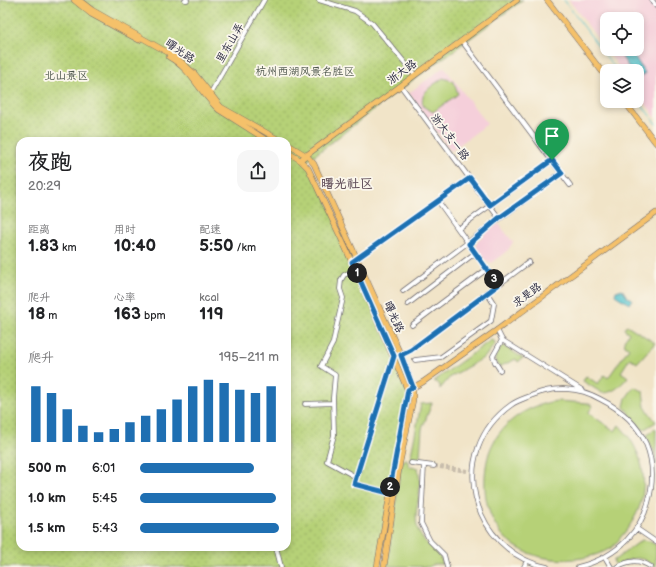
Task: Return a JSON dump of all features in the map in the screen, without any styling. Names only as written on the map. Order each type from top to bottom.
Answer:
[{"type":"main road","name":"曙光路","points":[[74,0],[91,14],[172,58],[185,69],[212,104],[262,137]]},
{"type":"main road","name":"曙光路","points":[[79,0],[92,10],[176,57],[195,74],[221,107],[274,137]]},
{"type":"main road","name":"浙大路","points":[[300,160],[517,0]]},
{"type":"main road","points":[[547,0],[600,69]]},
{"type":"main road","points":[[629,108],[656,144]]},
{"type":"main road","name":"曙光路","points":[[291,146],[307,156],[314,164],[401,355],[413,387],[413,400],[400,462],[384,567]]},
{"type":"main road","name":"曙光路","points":[[291,154],[300,160],[308,168],[352,262],[408,390]]},
{"type":"main road","name":"求是路","points":[[408,390],[423,382],[497,330],[656,213]]},
{"type":"main road","points":[[378,567],[389,493],[408,390]]},
{"type":"street","name":"里东山弄","points":[[210,94],[264,0]]},
{"type":"street","points":[[319,0],[355,11],[372,23],[415,75]]},
{"type":"street","points":[[652,0],[656,6]]},
{"type":"street","points":[[462,41],[570,184]]},
{"type":"street","name":"浙大支一路","points":[[401,86],[499,218]]},
{"type":"street","points":[[458,229],[552,160]]},
{"type":"street","points":[[403,292],[469,244],[499,218],[562,173]]},
{"type":"street","points":[[352,262],[358,260],[470,178]]},
{"type":"street","points":[[438,201],[498,285]]},
{"type":"street","points":[[408,304],[475,252]]},
{"type":"street","points":[[401,355],[411,350],[529,262]]},
{"type":"street","points":[[412,325],[487,269]]},
{"type":"street","points":[[355,270],[344,275],[341,280],[340,289],[343,298],[333,343],[321,366],[335,376],[333,403],[334,435],[327,461],[356,477]]},
{"type":"street","points":[[415,360],[440,357],[491,321],[494,304],[487,293]]},
{"type":"street","points":[[497,330],[502,340],[585,392],[616,408],[627,416],[640,433],[647,446],[652,480],[646,511],[637,529],[626,543],[606,557],[578,567]]},
{"type":"street","points":[[500,370],[494,359],[494,352],[502,340]]},
{"type":"street","points":[[389,493],[354,484],[394,356]]},
{"type":"street","points":[[547,567],[527,561],[504,547],[485,524],[474,494],[473,471],[479,448],[486,434],[497,418],[511,405],[541,392],[561,388],[585,392]]},
{"type":"street","points":[[306,404],[333,403]]},
{"type":"street","points":[[411,463],[434,466]]},
{"type":"street","points":[[424,464],[422,477],[424,490],[420,515],[421,523],[430,541],[444,555],[448,567]]},
{"type":"street","points":[[467,471],[473,471]]},
{"type":"street","points":[[637,529],[656,542]]},
{"type":"street","points":[[277,551],[281,567]]},
{"type":"street","points":[[606,557],[611,567]]},
{"type":"street","points":[[524,567],[527,561]]},
{"type":"street","points":[[617,567],[634,561],[644,562],[651,567]]},
{"type":"shaded area","points":[[569,0],[656,0],[656,118],[644,102],[644,64],[617,64],[611,56],[644,56],[644,12],[600,12],[600,42]]},
{"type":"shaded area","points":[[444,67],[487,124],[451,151],[409,93]]},
{"type":"shaded area","points":[[498,223],[513,242],[508,250],[492,263],[485,260],[476,248],[476,244],[486,232]]},
{"type":"green space","name":"北山景区","points":[[0,0],[523,0],[394,94],[306,162],[314,173],[397,354],[411,392],[380,567],[0,567]]},
{"type":"green space","points":[[443,78],[453,81],[458,94],[433,112],[424,107],[422,102],[423,98],[431,87]]},
{"type":"green space","points":[[627,325],[655,343],[637,363],[630,358],[621,372],[628,377],[619,386],[610,392],[602,393],[583,381],[586,376],[598,384],[604,375],[608,378],[629,348],[625,345],[624,340],[629,333],[624,329]]},
{"type":"green space","points":[[491,340],[495,342],[495,344],[485,357],[450,377],[440,389],[440,385],[434,381]]},
{"type":"green space","points":[[502,345],[523,358],[518,362],[516,359],[499,367],[495,358]]},
{"type":"green space","points":[[634,387],[643,391],[645,407],[656,422],[643,430],[624,407],[626,398]]},
{"type":"green space","points":[[557,401],[587,403],[593,406],[588,413],[615,431],[619,425],[635,447],[641,464],[644,482],[641,502],[637,513],[617,542],[611,548],[598,554],[567,560],[551,559],[535,555],[508,541],[493,520],[489,511],[485,492],[485,472],[489,453],[494,442],[507,424],[525,411],[546,403]]},
{"type":"green space","points":[[432,403],[422,429],[420,456],[418,459],[410,460],[421,404]]},
{"type":"green space","points":[[656,428],[656,465],[654,451],[646,436]]},
{"type":"green space","points":[[406,458],[410,467],[418,468],[420,487],[416,519],[418,530],[424,540],[439,555],[443,564],[434,564],[429,567],[387,566],[401,464]]},
{"type":"green space","points":[[642,540],[649,541],[656,545],[656,567],[637,558],[628,560],[617,566],[613,561]]},
{"type":"water","points":[[634,56],[639,64],[626,64],[622,57]]},
{"type":"water","points":[[622,289],[627,297],[632,299],[629,304],[615,295],[616,291]]},
{"type":"waterway","points":[[564,0],[612,64]]},
{"type":"waterway","points":[[644,108],[656,124]]},
{"type":"tunnel","points":[[434,466],[467,471]]},
{"type":"district","name":"曙光社区","points":[[347,184]]},
{"type":"route","points":[[552,160],[562,173],[499,218],[469,244],[498,285],[407,353],[401,355],[413,387],[408,390],[389,493],[354,484],[376,408],[389,375],[394,356],[373,312],[352,262],[358,260],[470,178],[490,205],[552,160]]},
{"type":"park label","name":"杭州西湖风景名胜区","points":[[305,71]]}]
